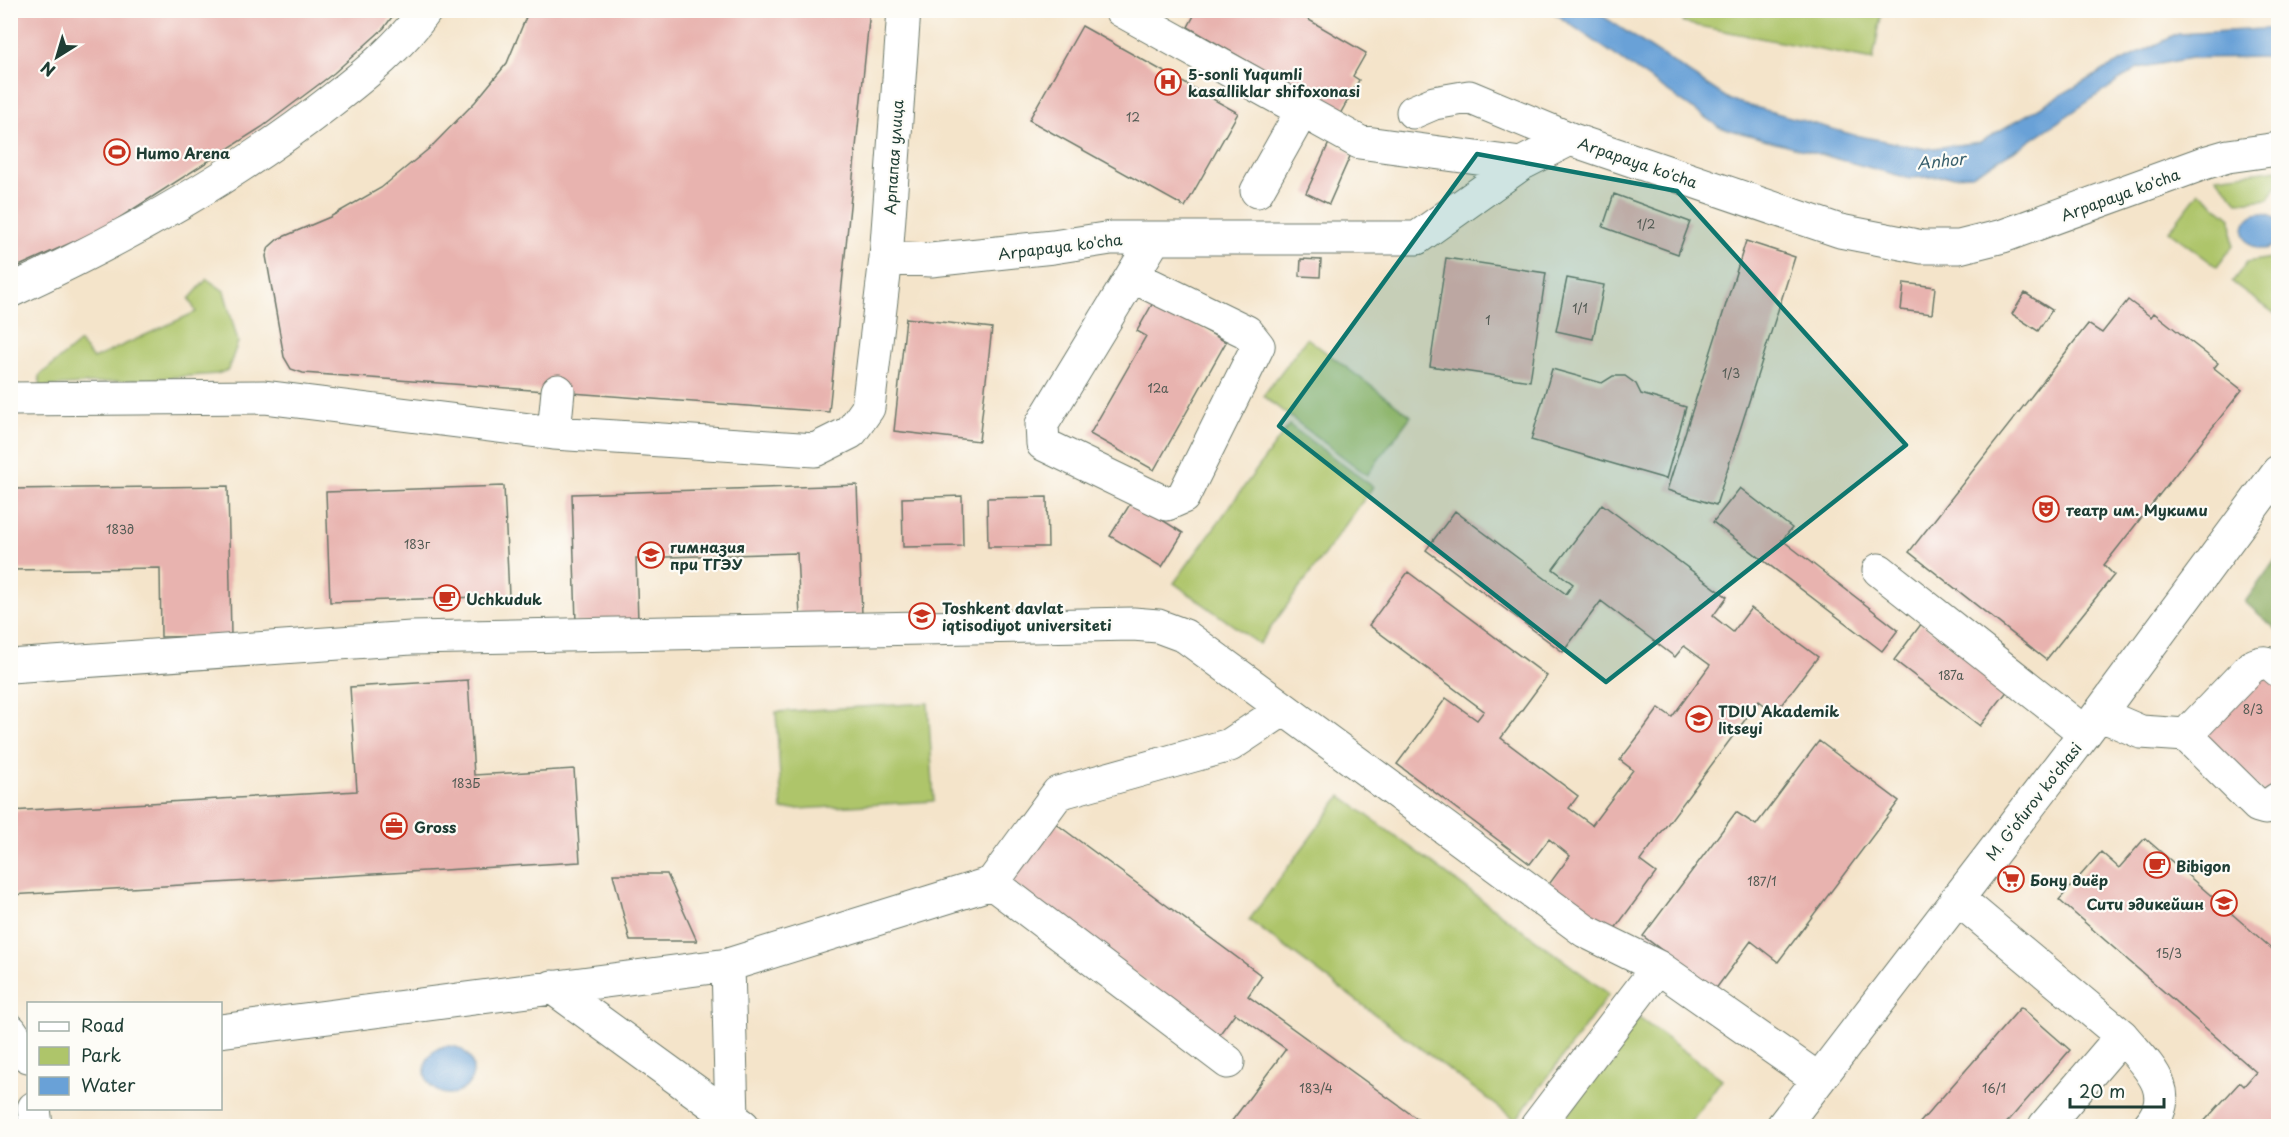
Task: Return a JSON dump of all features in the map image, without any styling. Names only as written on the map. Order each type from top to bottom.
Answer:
[{"type":"street","points":[[10,291],[93,253],[210,186],[285,135],[375,67],[426,10]]},
{"type":"street","name":"Арпапая улица","points":[[10,399],[264,397],[554,432],[815,450],[851,432],[868,408],[885,258],[904,10]]},
{"type":"street","points":[[1121,10],[1359,142],[1521,164]]},
{"type":"street","points":[[1413,112],[1434,103],[1469,97],[1570,139]]},
{"type":"street","points":[[1257,191],[1302,111]]},
{"type":"street","name":"Arpapaya ko'cha","points":[[885,258],[931,260],[1053,248],[1111,238],[1417,238],[1521,164],[1570,139],[1840,231],[1883,241],[1941,248],[1959,247],[2003,236],[2220,158],[2278,149]]},
{"type":"street","points":[[1132,276],[1247,332],[1258,346],[1183,496],[1167,504],[1043,444],[1042,424],[1155,238]]},
{"type":"street","points":[[554,432],[558,391]]},
{"type":"street","name":"M. G'ofurov ko'chasi","points":[[1783,1126],[2092,724],[2278,472]]},
{"type":"street","points":[[1880,570],[2092,724],[2141,732],[2186,735],[2258,806],[2265,808],[2278,799]]},
{"type":"street","points":[[10,666],[411,638],[1133,624],[1158,626],[1185,636],[1585,931],[1658,967],[1818,1079]]},
{"type":"street","points":[[2186,735],[2251,667],[2261,662],[2271,663],[2278,670]]},
{"type":"street","points":[[222,1031],[728,965],[992,883],[1058,793],[1230,745],[1284,710]]},
{"type":"street","points":[[992,883],[1228,1062]]},
{"type":"street","points":[[1957,898],[2122,1036],[2155,1076],[2162,1096],[2157,1116],[2149,1126]]},
{"type":"street","points":[[728,965],[738,1123]]},
{"type":"street","points":[[1537,1126],[1658,967]]},
{"type":"street","points":[[552,987],[738,1123]]},
{"type":"street","points":[[10,1030],[27,1056]]},
{"type":"street","points":[[2045,1126],[2122,1036]]},
{"type":"street","points":[[34,1110],[36,1126]]},
{"type":"highlighted area","points":[[1477,154],[1677,191],[1906,445],[1606,682],[1279,426]]},
{"type":"green space","points":[[1686,10],[1882,11],[1873,60],[1683,23]]},
{"type":"green space","points":[[2278,169],[2278,183],[2269,199],[2238,202],[2216,177]]},
{"type":"green space","points":[[2199,192],[2231,218],[2233,246],[2217,267],[2169,231]]},
{"type":"green space","points":[[2278,257],[2278,316],[2232,282],[2247,262]]},
{"type":"green space","points":[[207,279],[224,291],[238,342],[228,370],[217,374],[41,387],[39,376],[80,342],[93,359],[196,312],[189,299]]},
{"type":"green space","points":[[1307,338],[1411,416],[1367,475],[1263,396]]},
{"type":"green space","points":[[1289,425],[1373,487],[1259,644],[1174,583]]},
{"type":"green space","points":[[2278,556],[2278,631],[2245,602]]},
{"type":"green space","points":[[928,703],[934,801],[782,810],[776,712]]},
{"type":"green space","points":[[1341,796],[1609,994],[1516,1120],[1249,920]]},
{"type":"green space","points":[[1639,1018],[1722,1079],[1688,1126],[1559,1126]]},
{"type":"water","name":"Anhor","points":[[1551,11],[1595,11],[1730,100],[1854,135],[1926,149],[1980,142],[2106,69],[2178,34],[2278,28],[2278,57],[2191,58],[2138,68],[2022,146],[1972,175],[1908,178],[1719,127]]},
{"type":"water","points":[[2262,213],[2275,218],[2280,231],[2275,244],[2262,249],[2249,244],[2244,231],[2249,218]]},
{"type":"water","points":[[444,1046],[454,1046],[466,1053],[473,1065],[473,1075],[466,1087],[454,1094],[444,1094],[429,1083],[425,1075],[425,1065],[436,1050]]},
{"type":"building","name":"Humo Arena","points":[[10,10],[397,10],[384,28],[334,73],[262,127],[102,229],[10,270]]},
{"type":"building","points":[[529,10],[870,10],[829,412],[303,373],[291,369],[284,357],[266,256],[269,247],[278,239],[330,217],[381,188],[431,147],[475,102],[507,63]]},
{"type":"building","points":[[1197,10],[1292,10],[1366,53],[1353,76],[1359,80],[1340,114],[1188,27]]},
{"type":"building","points":[[1082,26],[1238,113],[1185,207],[1029,120]]},
{"type":"building","points":[[1329,143],[1351,154],[1329,204],[1306,193]]},
{"type":"building","points":[[1614,194],[1690,222],[1678,254],[1603,227]]},
{"type":"building","points":[[1746,241],[1795,257],[1716,505],[1667,490]]},
{"type":"building","points":[[1446,258],[1546,273],[1530,381],[1430,366]]},
{"type":"building","points":[[1301,259],[1321,260],[1320,277],[1300,276]]},
{"type":"building","points":[[1567,278],[1604,285],[1593,339],[1556,331]]},
{"type":"building","points":[[1904,283],[1935,287],[1932,314],[1901,310]]},
{"type":"building","points":[[2025,293],[2052,310],[2038,331],[2012,314]]},
{"type":"building","name":"театр им. Мукими","points":[[2128,300],[2151,317],[2154,313],[2218,363],[2214,368],[2242,390],[2104,565],[2114,575],[2046,660],[1909,552],[2088,324],[2102,333]]},
{"type":"building","points":[[1154,301],[1226,342],[1154,470],[1090,434],[1146,336],[1137,331]]},
{"type":"building","points":[[906,318],[992,328],[979,441],[894,431]]},
{"type":"building","points":[[1552,369],[1602,383],[1613,376],[1625,376],[1636,384],[1641,394],[1686,407],[1666,479],[1531,440]]},
{"type":"building","name":"гимназия при ТГЭУ","points":[[857,485],[862,615],[800,618],[797,553],[636,558],[638,621],[576,623],[572,494]]},
{"type":"building","points":[[228,486],[231,636],[161,637],[160,568],[10,570],[10,489]]},
{"type":"building","points":[[504,486],[509,596],[330,602],[326,492]]},
{"type":"building","points":[[1740,488],[1792,528],[1782,540],[1898,630],[1882,651],[1713,522]]},
{"type":"building","points":[[962,496],[963,546],[903,547],[902,498]]},
{"type":"building","points":[[1047,497],[1048,547],[988,547],[987,498]]},
{"type":"building","points":[[1132,501],[1183,533],[1162,567],[1110,536]]},
{"type":"building","name":"TDIU Akademik litseyi","points":[[1602,504],[1727,597],[1713,616],[1733,632],[1751,608],[1818,657],[1775,713],[1759,701],[1640,861],[1656,873],[1611,934],[1547,887],[1570,856],[1549,839],[1530,864],[1397,764],[1446,698],[1477,720],[1484,711],[1369,625],[1408,572],[1547,676],[1501,738],[1578,796],[1569,808],[1592,825],[1633,770],[1620,760],[1659,708],[1672,717],[1710,665],[1684,646],[1675,657],[1601,601],[1563,652],[1426,550],[1455,511],[1566,594],[1573,584],[1553,569]]},
{"type":"building","points":[[1922,623],[2009,689],[1980,726],[1894,660]]},
{"type":"building","points":[[2264,668],[2278,681],[2278,787],[2269,798],[2202,737]]},
{"type":"building","points":[[468,680],[474,775],[574,769],[580,862],[10,895],[10,811],[357,791],[350,687]]},
{"type":"building","points":[[1819,741],[1899,801],[1778,962],[1751,941],[1715,990],[1643,936],[1736,812],[1756,825]]},
{"type":"building","points":[[1047,817],[1262,976],[1248,996],[1427,1126],[1228,1126],[1286,1049],[1235,1013],[1219,1035],[1003,876]]},
{"type":"building","points":[[2145,838],[2278,954],[2278,1126],[2200,1126],[2240,1082],[2244,1086],[2256,1072],[2059,900],[2101,852],[2119,868]]},
{"type":"building","points":[[613,874],[667,874],[697,941],[630,941]]},
{"type":"building","points":[[2021,1007],[2070,1050],[2004,1126],[1917,1126]]},
{"type":"place","name":"5-sonli Yuqumli kasalliklar shifoxonasi","points":[[1168,82]]},
{"type":"place","name":"Humo Arena","points":[[117,152]]},
{"type":"place","name":"театр им. Мукими","points":[[2046,509]]},
{"type":"place","name":"гимназия при ТГЭУ","points":[[651,555]]},
{"type":"place","name":"Uchkuduk","points":[[447,598]]},
{"type":"place","name":"Toshkent davlat iqtisodiyot universiteti","points":[[922,616]]},
{"type":"place","name":"TDIU Akademik litseyi","points":[[1699,719]]},
{"type":"place","name":"Gross","points":[[394,826]]},
{"type":"place","name":"Bibigon","points":[[2157,865]]},
{"type":"place","name":"Бону диёр","points":[[2011,879]]},
{"type":"place","name":"Сити эдикейшн","points":[[2224,903]]}]
